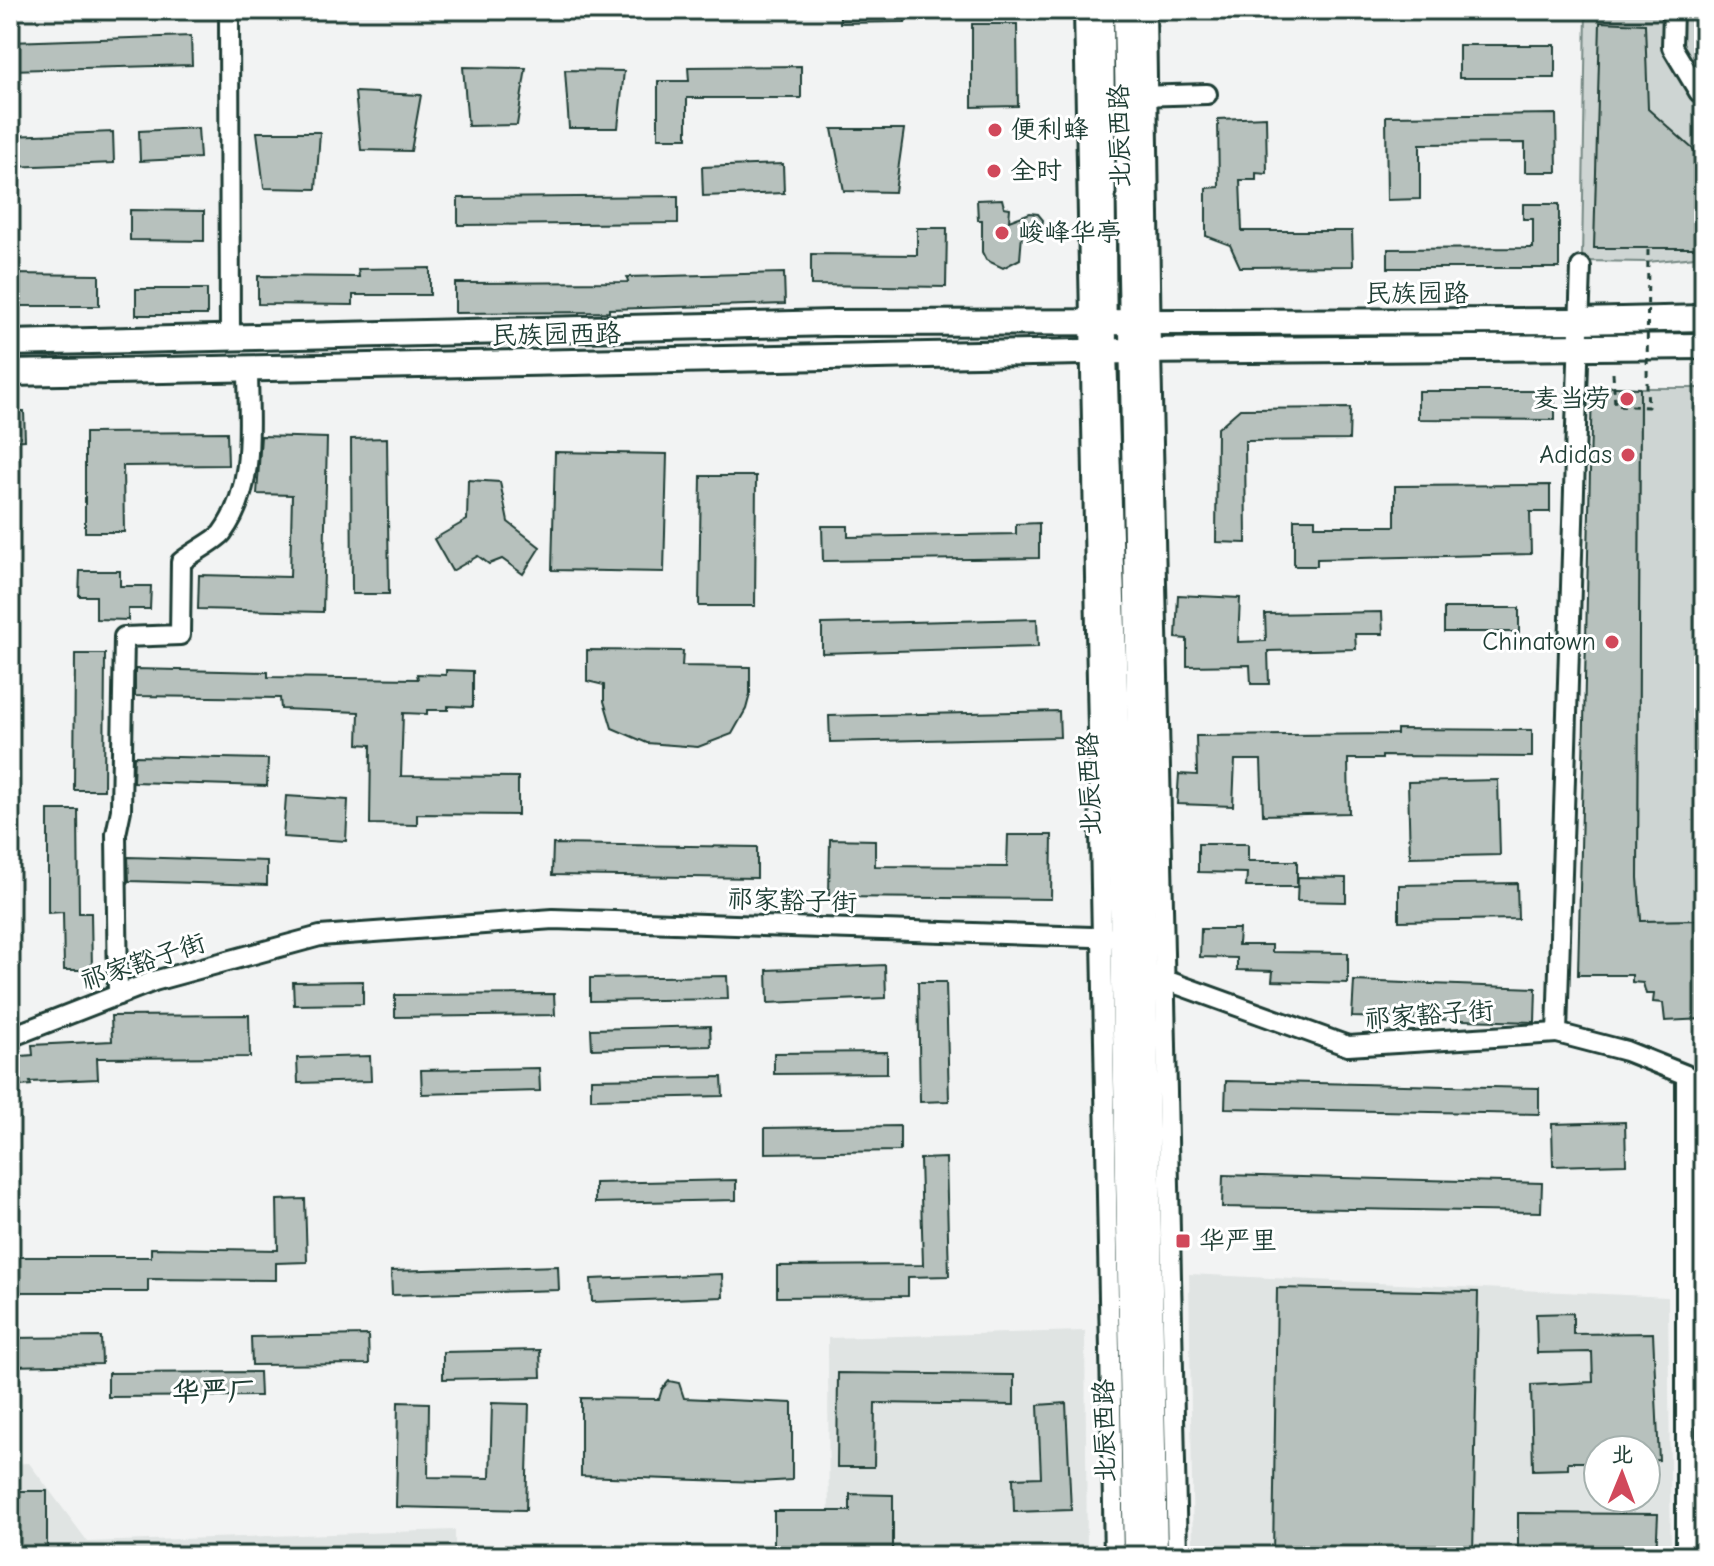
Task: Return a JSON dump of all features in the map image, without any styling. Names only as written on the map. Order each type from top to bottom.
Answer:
[{"type":"main road","name":"北辰西路","points":[[1101,10],[1096,352],[1131,1553]]},
{"type":"main road","name":"北辰西路","points":[[1126,10],[1137,96],[1154,976],[1131,1553]]},
{"type":"main road","points":[[1086,120],[1102,68]]},
{"type":"main road","name":"民族园路","points":[[1096,323],[1704,318]]},
{"type":"main road","name":"民族园西路","points":[[10,343],[833,323],[1096,323]]},
{"type":"main road","points":[[1141,351],[1704,346]]},
{"type":"main road","name":"民族园西路","points":[[10,373],[1141,351]]},
{"type":"street","points":[[229,10],[230,339]]},
{"type":"street","name":"北辰西路","points":[[1084,10],[1096,323]]},
{"type":"street","name":"北辰西路","points":[[1137,96],[1146,10]]},
{"type":"street","points":[[1673,10],[1672,47],[1699,92],[1704,93]]},
{"type":"street","points":[[1137,96],[1207,94]]},
{"type":"street","points":[[1557,1033],[1581,267]]},
{"type":"street","points":[[118,995],[116,834],[121,810],[124,637],[180,635],[181,562],[221,536],[240,497],[248,471],[248,368]]},
{"type":"street","name":"祁家豁子街","points":[[10,1037],[154,981],[320,936],[553,919],[1114,938]]},
{"type":"street","points":[[1114,938],[1154,976]]},
{"type":"street","name":"北辰西路","points":[[1154,976],[1177,1556]]},
{"type":"street","name":"祁家豁子街","points":[[1154,976],[1348,1046],[1557,1033],[1626,1051],[1686,1075],[1686,1556]]},
{"type":"path","points":[[1613,373],[1615,405],[1648,407],[1648,248]]},
{"type":"shaded area","points":[[1586,10],[1704,10],[1704,256],[1648,262],[1582,261]]},
{"type":"shaded area","points":[[1640,388],[1704,388],[1704,920],[1641,921],[1638,878]]},
{"type":"shaded area","points":[[1189,1274],[1668,1297],[1671,1556],[1193,1556]]},
{"type":"shaded area","points":[[1085,1331],[1087,1556],[829,1556],[828,1338]]},
{"type":"shaded area","points":[[29,1463],[88,1542],[455,1530],[455,1556],[10,1556],[10,1464]]},
{"type":"building","points":[[840,10],[905,10],[905,22],[840,23]]},
{"type":"building","points":[[1600,22],[1645,24],[1648,109],[1704,159],[1704,248],[1594,248]]},
{"type":"building","points":[[972,24],[1017,24],[1018,106],[972,107]]},
{"type":"building","points":[[191,36],[192,65],[10,70],[10,42]]},
{"type":"building","points":[[1459,45],[1555,45],[1555,78],[1459,78]]},
{"type":"building","points":[[801,66],[801,98],[687,98],[687,138],[658,138],[658,81],[689,81],[688,67]]},
{"type":"building","points":[[463,67],[526,68],[517,125],[468,126]]},
{"type":"building","points":[[565,70],[624,71],[618,128],[569,128]]},
{"type":"building","points":[[355,92],[421,95],[411,151],[361,150]]},
{"type":"building","points":[[1556,114],[1557,172],[1525,172],[1525,143],[1420,144],[1420,199],[1387,200],[1386,116]]},
{"type":"building","points":[[1266,117],[1267,174],[1256,173],[1256,180],[1240,180],[1242,231],[1352,231],[1353,266],[1240,267],[1230,245],[1206,236],[1206,188],[1219,187],[1218,119]]},
{"type":"building","points":[[198,128],[200,158],[140,161],[139,131]]},
{"type":"building","points":[[832,129],[904,129],[895,192],[844,191]]},
{"type":"building","points":[[113,132],[114,163],[10,167],[10,136]]},
{"type":"building","points":[[257,132],[320,132],[316,189],[264,188]]},
{"type":"building","points":[[783,164],[784,193],[703,196],[702,167]]},
{"type":"building","points":[[678,196],[678,223],[458,225],[458,198]]},
{"type":"building","name":"峻峰华亭","points":[[1002,199],[1004,207],[1010,208],[1009,221],[1030,213],[1038,214],[1043,220],[1039,234],[1022,235],[1020,259],[1003,268],[986,260],[982,252],[982,220],[978,220],[977,200]]},
{"type":"building","points":[[1523,204],[1559,204],[1559,268],[1388,268],[1388,249],[1533,248],[1533,219],[1523,219]]},
{"type":"building","points":[[130,210],[204,211],[204,241],[130,240]]},
{"type":"building","points":[[917,228],[947,228],[946,287],[811,285],[811,254],[917,255]]},
{"type":"building","points":[[430,268],[430,295],[353,295],[353,305],[258,304],[258,276],[359,277],[358,269]]},
{"type":"building","points":[[784,273],[785,304],[609,309],[609,312],[455,313],[455,283],[628,282],[627,277]]},
{"type":"building","points":[[10,274],[99,275],[99,306],[10,306]]},
{"type":"building","points":[[136,289],[207,289],[207,315],[136,315]]},
{"type":"building","name":"Chinatown","points":[[1592,386],[1640,388],[1638,878],[1641,921],[1704,920],[1704,1019],[1665,1021],[1663,1003],[1653,1002],[1654,994],[1646,994],[1643,983],[1632,982],[1632,975],[1578,975]]},
{"type":"building","points":[[1418,391],[1555,391],[1555,420],[1418,419]]},
{"type":"building","points":[[1350,408],[1349,440],[1245,441],[1246,543],[1216,542],[1217,429],[1240,409]]},
{"type":"building","points":[[10,411],[24,411],[25,440],[10,441]]},
{"type":"building","points":[[227,432],[228,465],[123,466],[124,532],[85,532],[85,433]]},
{"type":"building","points":[[261,436],[327,438],[323,612],[198,609],[199,575],[290,577],[292,495],[257,494]]},
{"type":"building","points":[[387,438],[389,594],[352,594],[351,439]]},
{"type":"building","points":[[555,452],[667,454],[664,572],[552,570]]},
{"type":"building","points":[[701,476],[756,476],[755,606],[699,606]]},
{"type":"building","points":[[468,480],[500,482],[508,522],[540,547],[523,574],[502,559],[489,564],[478,556],[452,571],[434,539],[467,520]]},
{"type":"building","points":[[1550,485],[1550,512],[1530,512],[1531,554],[1317,559],[1317,566],[1294,566],[1294,519],[1315,519],[1315,526],[1395,526],[1395,486]]},
{"type":"building","points":[[1039,523],[1039,558],[823,561],[822,526],[848,526],[848,537],[1016,534],[1016,524]]},
{"type":"building","points":[[80,571],[120,571],[120,586],[151,586],[150,609],[128,609],[128,620],[96,619],[96,596],[79,596]]},
{"type":"building","points":[[1178,595],[1240,598],[1238,642],[1266,641],[1265,614],[1382,612],[1383,634],[1355,634],[1356,649],[1268,651],[1269,684],[1251,684],[1250,665],[1187,666],[1187,639],[1176,638]]},
{"type":"building","points":[[1444,608],[1519,608],[1519,632],[1444,632]]},
{"type":"building","points":[[1037,619],[1038,647],[822,653],[822,624]]},
{"type":"building","points":[[587,650],[683,651],[682,666],[750,667],[750,694],[746,709],[732,734],[698,747],[647,743],[612,728],[604,701],[604,685],[587,681]]},
{"type":"building","points":[[75,654],[105,654],[104,790],[74,790]]},
{"type":"building","points":[[135,669],[268,672],[268,677],[418,679],[417,674],[446,675],[446,670],[473,671],[473,707],[448,706],[448,710],[427,710],[427,714],[403,713],[401,776],[518,777],[518,815],[417,814],[417,825],[370,824],[371,745],[358,744],[359,712],[281,709],[280,698],[135,696]]},
{"type":"building","points":[[1059,711],[1060,737],[830,742],[829,716]]},
{"type":"building","points":[[1397,729],[1532,730],[1532,757],[1382,756],[1382,759],[1348,759],[1349,813],[1263,815],[1261,760],[1235,760],[1233,806],[1177,804],[1179,774],[1197,775],[1196,736],[1397,734]]},
{"type":"building","points":[[134,756],[268,759],[267,786],[133,782]]},
{"type":"building","points":[[1498,780],[1500,855],[1410,857],[1408,782]]},
{"type":"building","points":[[286,796],[348,800],[346,841],[283,837]]},
{"type":"building","points":[[48,810],[78,810],[79,913],[91,913],[92,970],[64,970],[63,912],[48,913]]},
{"type":"building","points":[[1008,835],[1052,835],[1051,899],[829,897],[830,839],[875,840],[875,866],[1007,867]]},
{"type":"building","points":[[553,844],[757,847],[757,878],[552,875]]},
{"type":"building","points":[[1198,844],[1248,844],[1248,861],[1297,861],[1297,887],[1246,887],[1247,873],[1198,872]]},
{"type":"building","points":[[128,857],[267,861],[267,885],[129,881]]},
{"type":"building","points":[[1298,877],[1346,878],[1346,902],[1297,901]]},
{"type":"building","points":[[1517,883],[1518,919],[1399,921],[1399,885]]},
{"type":"building","points":[[1201,929],[1239,929],[1238,945],[1272,945],[1272,952],[1348,953],[1348,983],[1272,981],[1273,971],[1237,970],[1237,958],[1200,957]]},
{"type":"building","points":[[885,965],[886,998],[768,1003],[767,970]]},
{"type":"building","points":[[727,976],[728,999],[590,1001],[590,978]]},
{"type":"building","points":[[363,981],[363,1004],[294,1005],[293,982]]},
{"type":"building","points":[[1354,981],[1536,988],[1535,1022],[1352,1017]]},
{"type":"building","points":[[918,982],[946,982],[949,1101],[920,1102]]},
{"type":"building","points":[[554,994],[555,1015],[395,1017],[395,995]]},
{"type":"building","points":[[249,1015],[250,1057],[97,1058],[98,1079],[30,1082],[31,1085],[10,1087],[10,1057],[33,1055],[32,1045],[112,1041],[111,1016]]},
{"type":"building","points":[[710,1026],[711,1046],[592,1049],[591,1029]]},
{"type":"building","points":[[887,1052],[887,1073],[774,1074],[774,1053]]},
{"type":"building","points":[[370,1056],[371,1081],[298,1083],[297,1058]]},
{"type":"building","points":[[539,1068],[540,1091],[422,1094],[421,1070]]},
{"type":"building","points":[[722,1077],[723,1096],[591,1099],[591,1079]]},
{"type":"building","points":[[1226,1081],[1539,1088],[1539,1114],[1225,1108]]},
{"type":"building","points":[[1625,1122],[1626,1164],[1553,1166],[1552,1124]]},
{"type":"building","points":[[900,1126],[900,1151],[765,1153],[765,1128]]},
{"type":"building","points":[[946,1158],[949,1276],[908,1277],[908,1296],[777,1297],[777,1266],[923,1265],[920,1159]]},
{"type":"building","points":[[1223,1175],[1542,1183],[1541,1212],[1222,1207]]},
{"type":"building","points":[[736,1180],[736,1200],[595,1203],[595,1183]]},
{"type":"building","points":[[305,1199],[307,1262],[276,1263],[276,1280],[148,1279],[148,1292],[10,1292],[10,1257],[151,1257],[151,1248],[278,1250],[277,1200]]},
{"type":"building","points":[[558,1266],[559,1290],[392,1295],[391,1271]]},
{"type":"building","points":[[722,1274],[723,1297],[592,1302],[591,1279]]},
{"type":"building","points":[[1277,1288],[1478,1292],[1473,1556],[1273,1556]]},
{"type":"building","points":[[1573,1313],[1573,1334],[1653,1333],[1658,1434],[1582,1434],[1582,1462],[1568,1462],[1568,1469],[1533,1470],[1531,1385],[1593,1382],[1592,1352],[1537,1353],[1536,1314]]},
{"type":"building","points":[[368,1335],[369,1364],[252,1365],[251,1337]]},
{"type":"building","points":[[101,1337],[102,1364],[10,1366],[10,1338]]},
{"type":"building","points":[[540,1350],[541,1377],[443,1379],[443,1352]]},
{"type":"building","points":[[259,1372],[260,1396],[108,1397],[108,1373]]},
{"type":"building","points":[[838,1373],[1014,1375],[1014,1405],[875,1403],[874,1467],[837,1467]]},
{"type":"building","points":[[669,1381],[679,1383],[684,1398],[792,1403],[792,1480],[758,1482],[581,1476],[581,1398],[659,1399]]},
{"type":"building","points":[[398,1402],[429,1403],[428,1477],[490,1478],[492,1403],[529,1404],[526,1510],[396,1507]]},
{"type":"building","points":[[1066,1403],[1071,1510],[1014,1512],[1013,1478],[1041,1477],[1038,1405]]},
{"type":"building","points":[[10,1491],[47,1491],[47,1556],[10,1556]]},
{"type":"building","points":[[850,1494],[893,1495],[893,1556],[774,1556],[774,1511],[850,1511]]},
{"type":"building","points":[[1518,1513],[1658,1514],[1656,1556],[1518,1556]]},
{"type":"place","name":"便利蜂","points":[[995,130]]},
{"type":"place","name":"全时","points":[[994,171]]},
{"type":"place","name":"峻峰华亭","points":[[1002,233]]},
{"type":"place","name":"麦当劳","points":[[1627,399]]},
{"type":"place","name":"Adidas","points":[[1628,455]]},
{"type":"place","name":"Chinatown","points":[[1612,642]]},
{"type":"place","name":"华严里","points":[[1183,1241]]},
{"type":"district","name":"华严厂","points":[[214,1392]]}]
